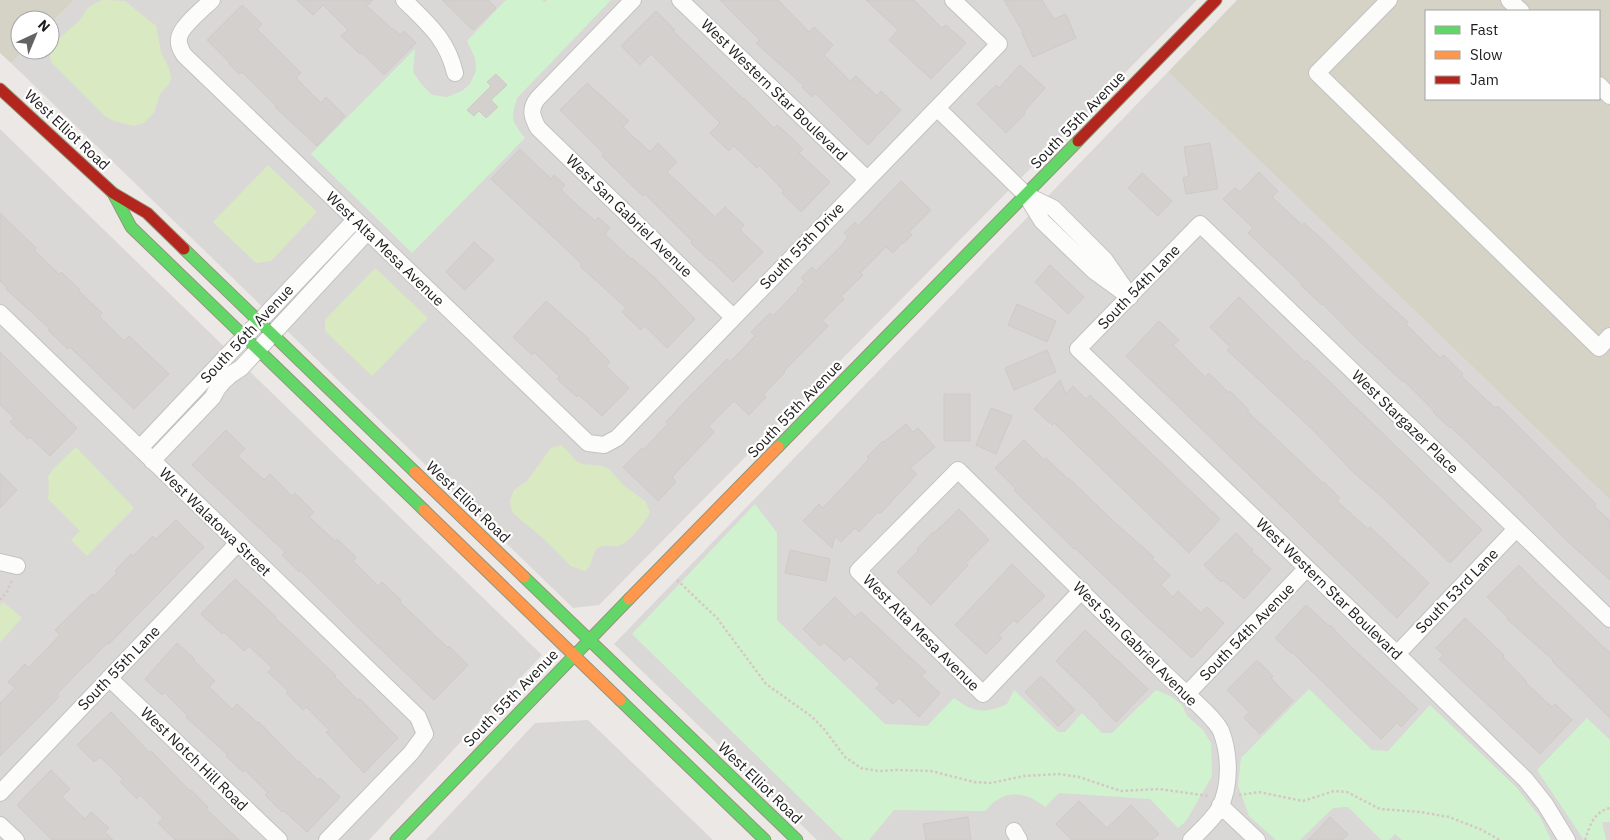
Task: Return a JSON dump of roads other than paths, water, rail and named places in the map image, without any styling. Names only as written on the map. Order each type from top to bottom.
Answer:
[{"type":"main road","name":"South 55th Avenue","points":[[396,840],[574,655],[1216,0]]},
{"type":"main road","name":"West Elliot Road","points":[[0,89],[113,193],[147,213],[797,840]]},
{"type":"main road","name":"West Elliot Road","points":[[113,193],[131,227],[765,840]]},
{"type":"street","name":"West Alta Mesa Avenue","points":[[212,0],[183,30],[178,38],[184,55],[588,443],[604,445]]},
{"type":"street","points":[[404,0],[436,31],[451,58],[455,73]]},
{"type":"street","name":"West San Gabriel Avenue","points":[[632,0],[538,98],[531,112],[532,118],[538,128],[733,317]]},
{"type":"street","name":"West Western Star Boulevard","points":[[680,0],[867,179]]},
{"type":"street","name":"South 55th Drive","points":[[604,445],[617,438],[999,44],[953,0]]},
{"type":"street","points":[[1389,0],[1316,73],[1599,348],[1610,336]]},
{"type":"street","points":[[1509,0],[1520,10]]},
{"type":"street","points":[[1600,86],[1610,96]]},
{"type":"street","points":[[937,108],[1026,195],[1053,208],[1105,260],[1130,297]]},
{"type":"street","name":"South 56th Avenue","points":[[140,448],[355,220]]},
{"type":"street","name":"South 54th Lane","points":[[1078,349],[1200,224]]},
{"type":"street","name":"West Stargazer Place","points":[[1200,224],[1610,619]]},
{"type":"street","name":"South 56th Avenue","points":[[152,461],[213,397],[222,394],[237,379],[241,368],[367,232]]},
{"type":"street","name":"West Walatowa Street","points":[[0,313],[418,717],[425,734],[411,753],[327,840]]},
{"type":"street","name":"West Western Star Boulevard","points":[[1078,349],[1526,780],[1545,804],[1567,840]]},
{"type":"street","points":[[200,385],[213,397]]},
{"type":"street","name":"West San Gabriel Avenue","points":[[858,571],[958,470],[1215,722],[1220,730],[1227,758],[1228,771],[1222,802]]},
{"type":"street","name":"South 53rd Lane","points":[[1397,654],[1516,529]]},
{"type":"street","name":"South 55th Lane","points":[[0,793],[238,543]]},
{"type":"street","points":[[0,562],[17,566]]},
{"type":"street","name":"South 54th Avenue","points":[[1186,695],[1307,568]]},
{"type":"street","name":"West Alta Mesa Avenue","points":[[858,571],[983,694],[1082,590]]},
{"type":"street","name":"West Notch Hill Road","points":[[109,678],[279,840]]},
{"type":"street","points":[[1191,840],[1209,821],[1222,802],[1256,840]]},
{"type":"street","points":[[0,825],[16,840]]}]
